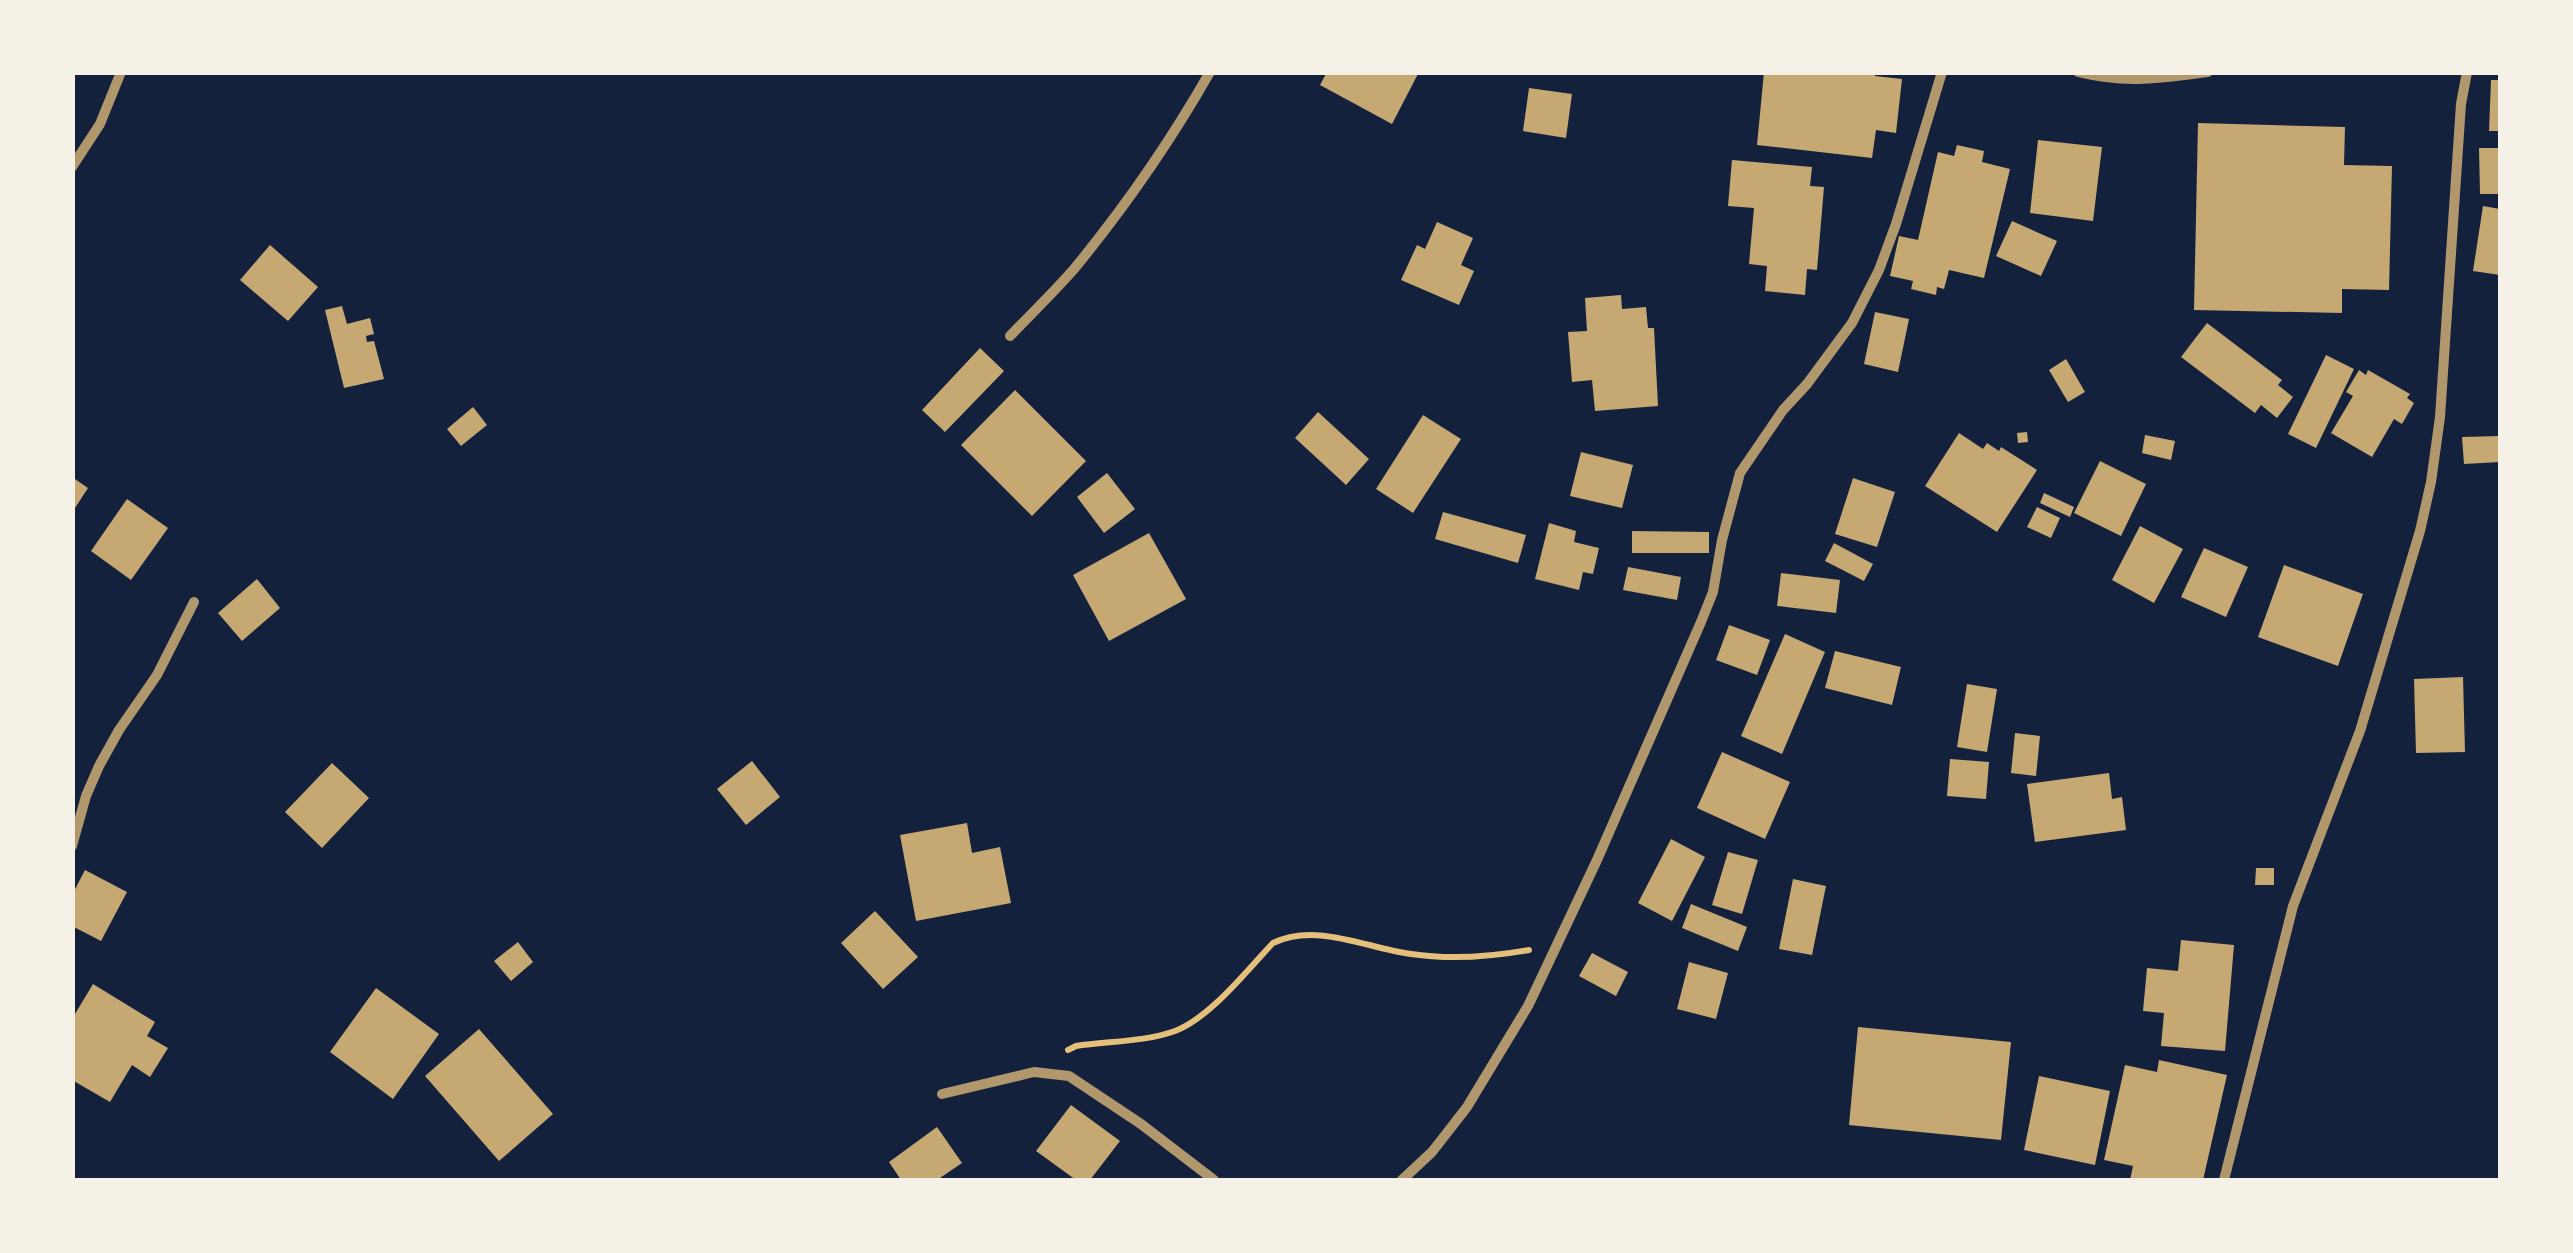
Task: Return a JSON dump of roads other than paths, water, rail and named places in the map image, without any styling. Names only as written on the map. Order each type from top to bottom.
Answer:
[{"type":"street","points":[[72,166],[100,124],[121,72]]},
{"type":"street","points":[[1010,336],[1072,271],[1112,221],[1171,140],[1210,72]]},
{"type":"street","points":[[1402,1180],[1432,1152],[1467,1107],[1528,1006],[1597,860],[1713,592],[1740,473],[1782,410],[1807,384],[1852,323],[1896,224],[1942,72]]},
{"type":"street","points":[[2078,72],[2132,81],[2208,72]]},
{"type":"street","points":[[2224,1180],[2293,906],[2360,731],[2431,482],[2440,417],[2466,72]]},
{"type":"street","points":[[72,846],[99,766],[118,730],[157,675],[194,602]]},
{"type":"street","points":[[942,1094],[1034,1072],[1069,1076],[1214,1180]]}]
